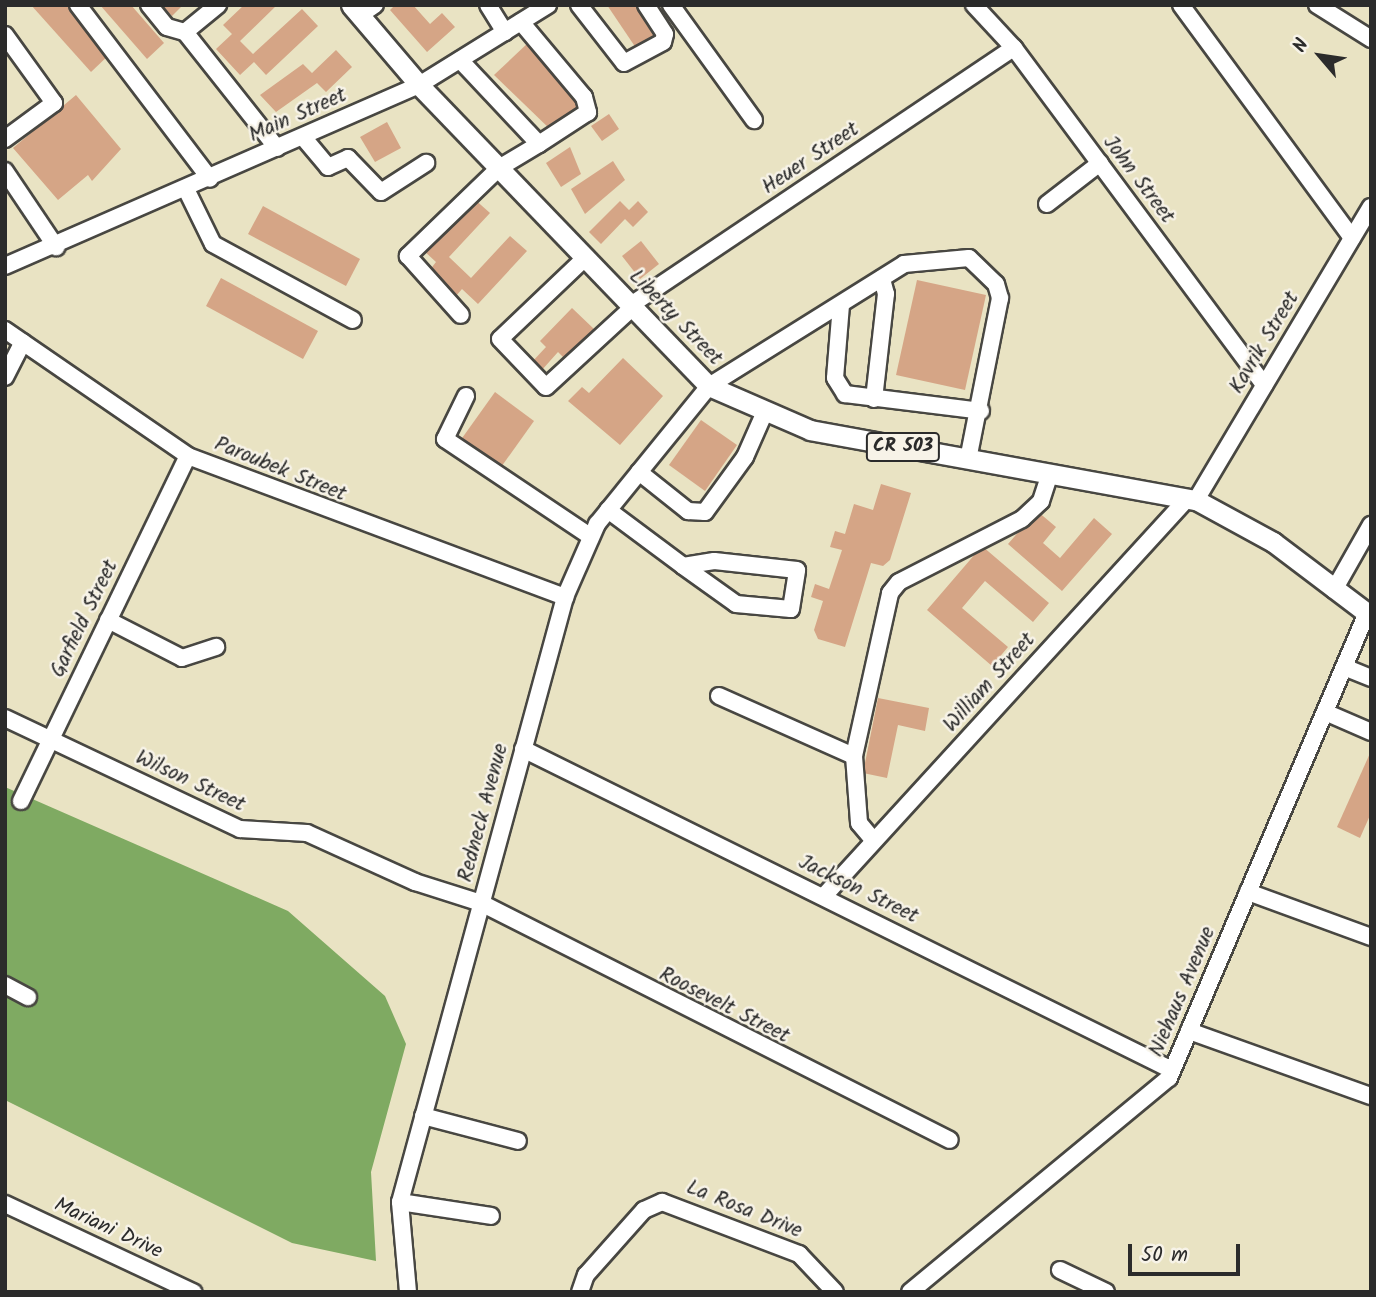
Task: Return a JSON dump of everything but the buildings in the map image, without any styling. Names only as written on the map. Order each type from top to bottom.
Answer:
[{"type":"main road","name":"Liberty Street","points":[[362,9],[419,85],[709,386],[764,414],[810,430],[1192,500],[1273,542],[1334,590],[1368,610]]},
{"type":"street","points":[[78,5],[210,179]]},
{"type":"street","points":[[149,5],[167,27],[185,32],[277,148]]},
{"type":"street","points":[[185,32],[218,5]]},
{"type":"street","points":[[488,5],[505,32]]},
{"type":"street","name":"Main Street","points":[[5,266],[56,247],[419,85],[548,5]]},
{"type":"street","points":[[586,8],[624,63],[663,42],[665,34],[646,5]]},
{"type":"street","points":[[671,5],[754,120]]},
{"type":"street","name":"John Street","points":[[974,5],[1014,48],[1264,385]]},
{"type":"street","points":[[1181,5],[1352,238]]},
{"type":"street","points":[[1317,5],[1371,39]]},
{"type":"street","points":[[461,315],[408,256],[499,168],[588,112],[584,97],[521,22]]},
{"type":"street","points":[[5,35],[54,103],[5,139]]},
{"type":"street","name":"Heuer Street","points":[[585,258],[500,339],[546,387],[632,306],[1014,48]]},
{"type":"street","points":[[460,60],[539,144]]},
{"type":"street","points":[[303,137],[328,167],[348,158],[381,192],[426,163]]},
{"type":"street","points":[[1047,204],[1100,163]]},
{"type":"street","points":[[5,171],[56,247]]},
{"type":"street","points":[[186,189],[213,244],[353,320]]},
{"type":"street","name":"Kavrik Street","points":[[1192,500],[1371,207]]},
{"type":"street","name":"Redneck Avenue","points":[[408,1292],[400,1202],[565,597],[590,536],[709,386],[904,264],[969,258],[990,275],[1000,298],[981,411],[968,459]]},
{"type":"street","points":[[874,399],[886,294],[882,279]]},
{"type":"street","points":[[841,304],[838,386],[874,399],[981,411]]},
{"type":"street","name":"Paroubek Street","points":[[5,330],[188,456],[261,488],[565,597]]},
{"type":"street","points":[[5,377],[23,342]]},
{"type":"street","points":[[466,396],[445,439],[590,536]]},
{"type":"street","points":[[639,472],[688,511],[705,512],[745,457],[764,414]]},
{"type":"street","name":"Garfield Street","points":[[20,801],[188,456]]},
{"type":"street","points":[[874,841],[859,823],[853,756],[890,593],[899,582],[1022,519],[1041,501],[1050,474]]},
{"type":"street","name":"William Street","points":[[824,896],[1192,500]]},
{"type":"street","points":[[608,510],[683,566],[736,604],[791,608],[797,570],[714,561],[683,566]]},
{"type":"street","points":[[1334,590],[1371,525]]},
{"type":"street","name":"Niehaus Avenue","points":[[910,1292],[1172,1070],[1368,610]]},
{"type":"street","points":[[108,620],[182,658],[216,647]]},
{"type":"street","points":[[1344,667],[1371,678]]},
{"type":"street","points":[[719,696],[853,756]]},
{"type":"street","points":[[1325,712],[1371,732]]},
{"type":"street","name":"Wilson Street","points":[[5,718],[240,829],[307,832],[415,882],[481,904]]},
{"type":"street","name":"Jackson Street","points":[[523,749],[1172,1070]]},
{"type":"street","points":[[1248,892],[1371,937]]},
{"type":"street","name":"Roosevelt Street","points":[[481,904],[950,1140]]},
{"type":"street","points":[[5,985],[28,998]]},
{"type":"street","points":[[1189,1031],[1371,1096]]},
{"type":"street","points":[[424,1116],[518,1141]]},
{"type":"street","points":[[400,1202],[491,1216]]},
{"type":"street","name":"La Rosa Drive","points":[[580,1292],[586,1275],[644,1210],[662,1202],[799,1254],[835,1292]]},
{"type":"street","name":"Mariani Drive","points":[[5,1205],[193,1292]]},
{"type":"street","points":[[1060,1270],[1106,1292]]},
{"type":"green space","points":[[5,787],[288,911],[385,996],[406,1044],[371,1172],[376,1261],[292,1243],[5,1100]]}]
